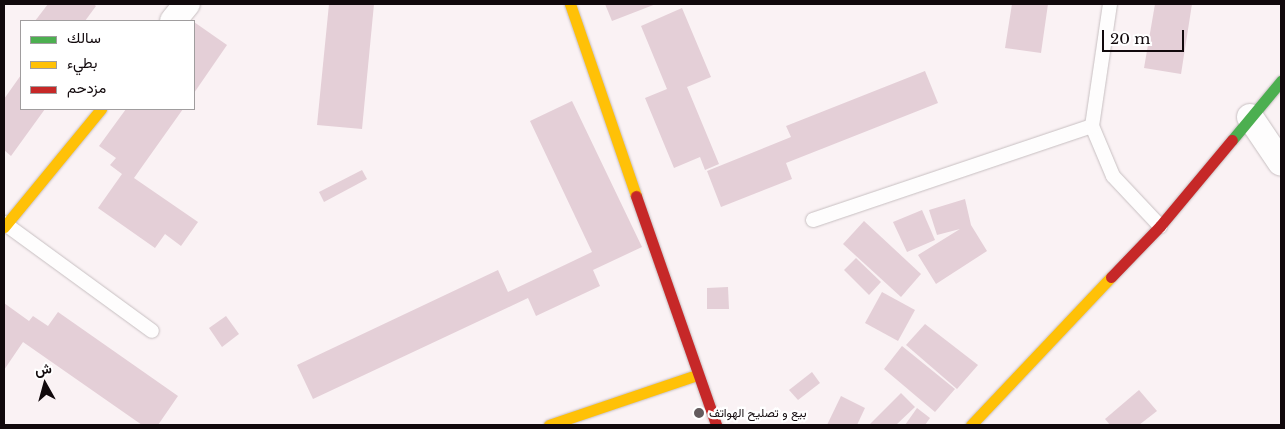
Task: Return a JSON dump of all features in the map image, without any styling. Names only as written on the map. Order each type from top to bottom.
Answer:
[{"type":"street","points":[[173,20],[187,4]]},
{"type":"street","points":[[570,4],[697,375],[716,425]]},
{"type":"street","points":[[972,425],[1160,226],[1281,81]]},
{"type":"street","points":[[4,225],[100,110]]},
{"type":"street","points":[[1250,117],[1281,163]]},
{"type":"street","points":[[549,425],[697,375]]},
{"type":"lane","points":[[1110,4],[1092,126],[1113,176],[1160,226]]},
{"type":"lane","points":[[813,220],[1092,126]]},
{"type":"lane","points":[[4,225],[152,331]]},
{"type":"building","points":[[48,4],[93,4],[96,6],[86,20],[36,20]]},
{"type":"building","points":[[329,4],[374,4],[362,129],[317,125]]},
{"type":"building","points":[[605,4],[656,4],[612,21]]},
{"type":"building","points":[[1012,4],[1048,4],[1041,53],[1005,48]]},
{"type":"building","points":[[1155,4],[1192,4],[1181,74],[1144,68]]},
{"type":"building","points":[[682,8],[711,77],[687,87],[719,164],[705,170],[700,157],[674,168],[645,98],[667,89],[641,26]]},
{"type":"building","points":[[195,23],[227,45],[195,92]]},
{"type":"building","points":[[925,71],[938,103],[786,163],[792,179],[721,207],[707,171],[791,137],[786,126]]},
{"type":"building","points":[[20,76],[20,110],[44,110],[11,156],[4,150],[4,99]]},
{"type":"building","points":[[572,101],[642,247],[593,270],[600,286],[536,316],[528,298],[313,399],[297,365],[498,270],[508,292],[592,252],[530,121]]},
{"type":"building","points":[[125,110],[182,110],[134,178],[198,222],[181,246],[165,234],[155,248],[98,208],[122,174],[110,165],[116,158],[99,146]]},
{"type":"building","points":[[362,170],[367,179],[324,202],[319,192]]},
{"type":"building","points":[[965,199],[971,225],[987,251],[936,284],[918,255],[960,229],[937,235],[929,210]]},
{"type":"building","points":[[922,210],[935,240],[907,252],[893,222]]},
{"type":"building","points":[[864,221],[921,274],[901,297],[843,244]]},
{"type":"building","points":[[856,258],[881,282],[869,295],[844,270]]},
{"type":"building","points":[[728,287],[729,309],[707,309],[707,288]]},
{"type":"building","points":[[882,292],[915,310],[898,341],[865,323]]},
{"type":"building","points":[[4,303],[29,321],[33,316],[48,326],[58,312],[178,396],[158,425],[142,425],[23,342],[4,370]]},
{"type":"building","points":[[226,316],[239,334],[222,347],[209,328]]},
{"type":"building","points":[[925,324],[978,365],[957,389],[906,345]]},
{"type":"building","points":[[902,346],[955,389],[935,412],[884,369]]},
{"type":"building","points":[[812,372],[820,383],[798,400],[789,390]]},
{"type":"building","points":[[1139,390],[1157,411],[1139,425],[1110,425],[1105,419]]},
{"type":"building","points":[[901,393],[915,407],[896,425],[869,425]]},
{"type":"building","points":[[841,396],[865,408],[857,425],[827,425]]},
{"type":"building","points":[[917,408],[930,418],[925,425],[905,425]]},
{"type":"traffic: fast","points":[[1232,140],[1281,81]]},
{"type":"traffic: slow","points":[[570,4],[636,196]]},
{"type":"traffic: slow","points":[[4,227],[100,110]]},
{"type":"traffic: slow","points":[[971,425],[1111,277]]},
{"type":"traffic: slow","points":[[549,425],[697,375]]},
{"type":"traffic: jam","points":[[1111,277],[1160,226],[1232,140]]},
{"type":"traffic: jam","points":[[636,196],[716,425]]},
{"type":"place","name":"بيع و تصليح الهواتف","points":[[699,413]]}]
